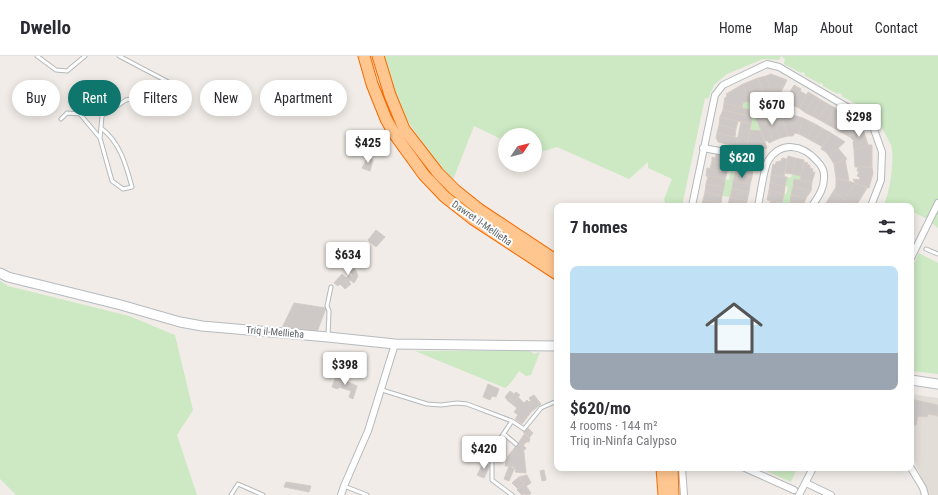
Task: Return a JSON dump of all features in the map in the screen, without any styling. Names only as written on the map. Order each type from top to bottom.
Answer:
[{"type":"highway","name":"Dawret il-Mellieħa","points":[[364,56],[372,84],[386,119],[395,135],[424,175],[445,197],[473,219],[554,272]]},
{"type":"highway","name":"Dawret il-Mellieħa","points":[[378,56],[390,96],[404,129],[438,173],[455,190],[480,210],[554,259]]},
{"type":"highway","points":[[662,471],[664,495]]},
{"type":"highway","points":[[672,471],[673,495]]},
{"type":"main road","name":"Triq il-Mellieħa","points":[[0,273],[8,277],[121,305],[180,322],[202,326],[328,336],[394,344],[554,346]]},
{"type":"main road","points":[[914,380],[938,384]]},
{"type":"street","points":[[693,203],[715,95],[723,85],[767,64],[779,67],[871,121],[882,152],[881,180],[872,203]]},
{"type":"street","points":[[759,203],[767,161],[778,150],[788,147],[800,148],[809,153],[821,166],[824,174],[822,190],[814,203]]},
{"type":"street","points":[[703,148],[747,156]]},
{"type":"street","points":[[914,252],[938,203]]},
{"type":"street","points":[[341,495],[368,432],[382,390],[394,344]]},
{"type":"street","points":[[682,471],[684,495]]},
{"type":"street","points":[[751,471],[796,493],[806,483],[812,471]]},
{"type":"street","points":[[913,471],[923,488],[925,495]]},
{"type":"street","points":[[806,483],[831,495]]},
{"type":"lane","points":[[37,56],[56,70],[67,71],[85,56]]},
{"type":"lane","points":[[101,128],[110,135],[120,151],[132,187],[123,189],[112,181],[100,138],[102,116],[126,100],[152,94],[182,94],[176,86],[119,56]]},
{"type":"lane","points":[[61,119],[68,113],[80,114],[100,138]]},
{"type":"lane","points":[[926,248],[938,254]]},
{"type":"lane","points":[[328,336],[329,311],[326,306],[331,287]]},
{"type":"lane","points":[[382,390],[427,404],[467,404],[512,422],[524,429],[538,414],[541,408],[554,402]]},
{"type":"lane","points":[[486,462],[512,422]]},
{"type":"lane","points":[[504,434],[516,444]]},
{"type":"lane","points":[[494,448],[492,460],[492,480],[512,495]]},
{"type":"lane","points":[[231,495],[238,484],[262,495]]},
{"type":"lane","points":[[344,486],[367,495]]},
{"type":"shaded area","points":[[914,394],[938,398],[938,495],[928,495],[914,460]]},
{"type":"green space","points":[[384,56],[781,56],[779,60],[763,59],[727,74],[714,85],[708,99],[705,98],[683,203],[665,203],[664,199],[672,179],[648,168],[648,162],[629,179],[557,147],[542,151],[542,128],[498,128],[498,138],[474,126],[453,180],[432,156],[403,114]]},
{"type":"green space","points":[[781,56],[938,56],[938,228],[927,219],[914,212],[914,203],[885,203],[890,185],[892,151],[891,145],[882,127],[873,114],[841,96],[842,94],[838,94],[823,86],[823,84],[820,84],[804,75],[805,73],[801,73],[784,64],[785,59]]},
{"type":"green space","points":[[777,92],[780,94],[776,104],[769,107],[771,112],[756,118],[761,131],[750,130],[752,116],[755,117],[753,110],[742,108],[743,103],[770,96],[772,100],[774,99],[772,94]]},
{"type":"green space","points":[[731,172],[735,173],[730,197],[722,196],[725,179],[729,180]]},
{"type":"green space","points":[[792,174],[801,176],[800,180],[794,179],[790,203],[782,203],[784,194],[786,194],[788,187],[785,186],[787,177],[791,178]]},
{"type":"green space","points":[[919,253],[938,263],[938,374],[914,371],[914,263]]},
{"type":"green space","points":[[0,281],[8,286],[129,316],[175,335],[193,410],[177,435],[197,495],[16,495],[0,479]]},
{"type":"green space","points":[[415,351],[530,351],[534,354],[540,352],[531,375],[526,376],[519,371],[505,388]]},
{"type":"green space","points":[[767,471],[796,471],[791,482]]},
{"type":"building","points":[[771,74],[787,80],[780,94],[777,92],[772,94],[766,76]]},
{"type":"building","points":[[766,76],[774,99],[772,100],[770,96],[765,98],[758,78]]},
{"type":"building","points":[[758,78],[767,101],[751,107],[743,84]]},
{"type":"building","points":[[743,84],[749,101],[743,103],[742,108],[724,103],[726,94]]},
{"type":"building","points":[[794,85],[801,89],[788,111],[781,107]]},
{"type":"building","points":[[800,91],[807,95],[799,108],[792,105]]},
{"type":"building","points":[[808,92],[815,96],[806,113],[799,108]]},
{"type":"building","points":[[815,96],[821,100],[812,116],[806,113]]},
{"type":"building","points":[[821,100],[828,104],[818,119],[812,116]]},
{"type":"building","points":[[724,103],[750,110],[749,116],[723,110]]},
{"type":"building","points":[[828,104],[835,108],[825,123],[818,119]]},
{"type":"building","points":[[835,108],[841,112],[832,127],[825,123]]},
{"type":"building","points":[[779,109],[788,136],[780,138],[771,112]]},
{"type":"building","points":[[723,110],[752,116],[751,124],[720,117]]},
{"type":"building","points":[[771,112],[780,138],[773,141],[764,115]]},
{"type":"building","points":[[841,112],[848,116],[839,131],[832,127]]},
{"type":"building","points":[[788,114],[803,118],[799,134],[795,133],[793,136],[788,136],[781,116],[787,117]]},
{"type":"building","points":[[764,115],[773,141],[769,143],[768,141],[765,141],[756,118]]},
{"type":"building","points":[[720,117],[738,121],[736,129],[719,125]]},
{"type":"building","points":[[803,118],[815,124],[807,138],[799,134]]},
{"type":"building","points":[[847,118],[858,124],[850,137],[839,131]]},
{"type":"building","points":[[741,122],[751,124],[746,148],[736,146]]},
{"type":"building","points":[[815,124],[822,128],[814,142],[807,138]]},
{"type":"building","points":[[858,124],[864,132],[868,145],[854,150],[854,141],[850,137]]},
{"type":"building","points":[[719,125],[736,129],[735,137],[717,133]]},
{"type":"building","points":[[822,128],[831,133],[823,147],[814,142]]},
{"type":"building","points":[[750,130],[761,131],[767,148],[759,151],[746,148]]},
{"type":"building","points":[[717,133],[738,138],[736,146],[718,142],[716,138]]},
{"type":"building","points":[[831,133],[845,142],[829,156],[821,149]]},
{"type":"building","points":[[872,145],[872,167],[855,167],[854,150]]},
{"type":"building","points":[[838,148],[847,159],[834,164],[829,156]]},
{"type":"building","points":[[716,154],[734,158],[733,165],[712,161],[712,157],[715,158]]},
{"type":"building","points":[[788,156],[795,158],[792,174],[785,173]]},
{"type":"building","points":[[368,157],[373,160],[370,171],[362,168]]},
{"type":"building","points":[[782,158],[787,159],[784,177],[771,175],[773,164],[775,165],[776,162],[781,161]]},
{"type":"building","points":[[795,158],[804,160],[801,176],[792,174]]},
{"type":"building","points":[[738,159],[754,162],[754,169],[737,166]]},
{"type":"building","points":[[845,159],[849,181],[836,178],[834,164]]},
{"type":"building","points":[[712,161],[729,164],[727,172],[710,169]]},
{"type":"building","points":[[804,162],[808,163],[807,165],[810,165],[810,168],[813,169],[812,172],[815,172],[812,182],[800,180]]},
{"type":"building","points":[[737,166],[753,169],[752,177],[735,173]]},
{"type":"building","points":[[858,167],[872,167],[873,173],[869,188],[855,183],[853,179],[859,180],[860,177],[857,176],[859,172],[857,171]]},
{"type":"building","points":[[707,168],[727,172],[725,179],[706,176]]},
{"type":"building","points":[[735,173],[752,177],[750,184],[733,181]]},
{"type":"building","points":[[771,175],[787,177],[785,186],[770,183]]},
{"type":"building","points":[[708,176],[725,179],[724,187],[706,184]]},
{"type":"building","points":[[836,178],[855,183],[844,199],[833,192],[836,187]]},
{"type":"building","points":[[794,179],[812,182],[811,191],[793,187]]},
{"type":"building","points":[[733,181],[750,184],[749,192],[732,189]]},
{"type":"building","points":[[770,183],[785,186],[784,194],[769,190]]},
{"type":"building","points":[[855,183],[867,188],[858,203],[851,203],[844,199]]},
{"type":"building","points":[[706,184],[724,187],[722,196],[705,192]]},
{"type":"building","points":[[793,187],[811,191],[806,198],[791,195]]},
{"type":"building","points":[[732,189],[749,192],[747,201],[730,197]]},
{"type":"building","points":[[769,190],[784,194],[782,203],[767,200]]},
{"type":"building","points":[[705,192],[722,196],[721,203],[703,200]]},
{"type":"building","points":[[833,192],[844,199],[841,203],[826,203]]},
{"type":"building","points":[[791,195],[806,198],[804,203],[790,203]]},
{"type":"building","points":[[730,197],[747,201],[747,203],[728,203]]},
{"type":"building","points":[[844,199],[851,203],[841,203]]},
{"type":"building","points":[[703,200],[721,203],[702,203]]},
{"type":"building","points":[[770,200],[778,202],[778,203],[770,203]]},
{"type":"building","points":[[376,230],[385,237],[376,247],[368,240]]},
{"type":"building","points":[[350,257],[358,276],[354,283],[350,280],[349,282],[351,284],[345,289],[340,284],[338,286],[334,283],[342,274],[346,278],[349,275],[353,277],[345,259]]},
{"type":"building","points":[[294,303],[326,308],[317,332],[282,328]]},
{"type":"building","points":[[336,376],[357,386],[353,399],[349,397],[351,391],[339,387],[338,389],[332,387]]},
{"type":"building","points":[[488,384],[499,389],[496,397],[492,396],[490,400],[483,397]]},
{"type":"building","points":[[510,391],[514,394],[508,401],[505,397]]},
{"type":"building","points":[[516,392],[520,395],[512,404],[508,401]]},
{"type":"building","points":[[534,395],[541,404],[531,412],[522,424],[515,419],[518,415],[514,412],[517,408],[512,404],[518,397],[524,403],[527,400],[529,402],[531,401],[529,398]]},
{"type":"building","points":[[914,400],[938,405],[938,416],[928,414],[927,417],[918,416],[916,425],[914,425]]},
{"type":"building","points":[[528,428],[533,433],[529,438],[523,432]]},
{"type":"building","points":[[525,433],[530,439],[529,442],[526,442],[523,446],[519,442]]},
{"type":"building","points":[[519,442],[526,448],[523,452],[526,473],[515,472],[516,469],[514,469],[514,467],[505,466],[508,456]]},
{"type":"building","points":[[484,462],[490,466],[484,478],[477,475]]},
{"type":"building","points":[[509,466],[514,469],[509,481],[504,479]]},
{"type":"building","points":[[544,470],[546,480],[542,481],[540,471]]},
{"type":"building","points":[[527,475],[531,483],[526,486],[531,493],[529,495],[522,495],[517,490],[525,483],[524,481],[522,482],[519,477]]},
{"type":"building","points":[[519,477],[522,482],[524,481],[525,483],[518,489],[512,483]]},
{"type":"building","points":[[286,482],[311,486],[309,492],[284,487]]}]
